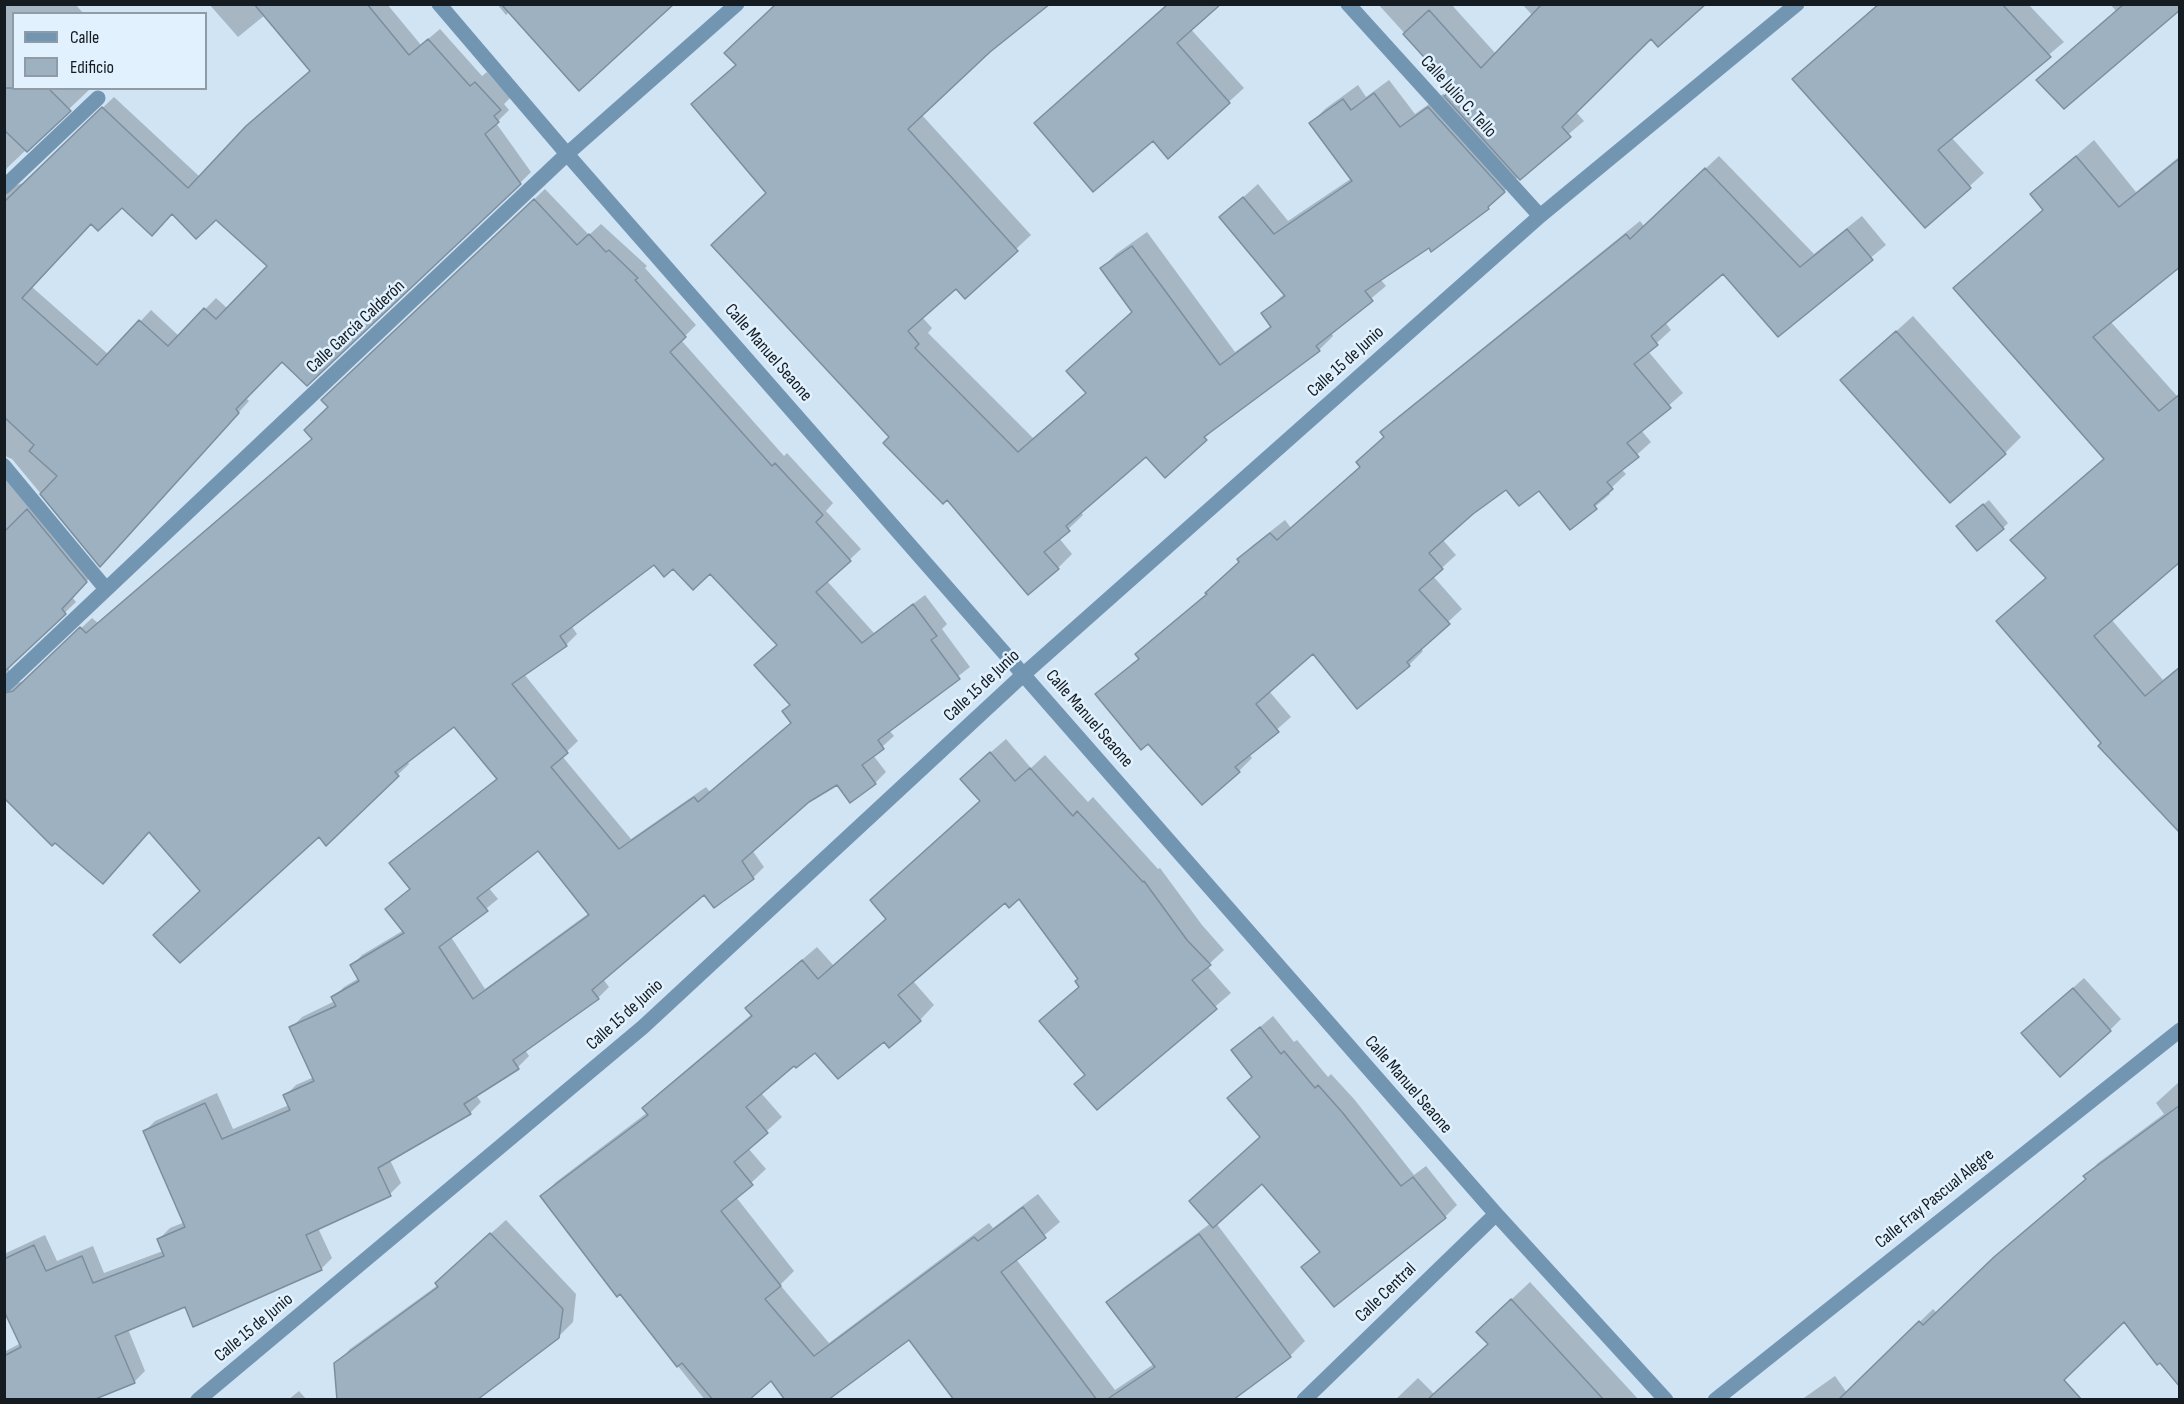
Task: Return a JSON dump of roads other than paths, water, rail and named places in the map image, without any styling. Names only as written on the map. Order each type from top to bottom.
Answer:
[{"type":"street","name":"Calle Manuel Seaone","points":[[439,4],[567,154],[1496,1214],[1666,1400]]},
{"type":"street","name":"Calle García Calderón","points":[[6,684],[567,154],[737,4]]},
{"type":"street","name":"Calle Julio C. Tello","points":[[1348,4],[1540,216]]},
{"type":"street","name":"Calle 15 de Junio","points":[[198,1400],[643,1027],[1024,674],[1540,216],[1797,4]]},
{"type":"street","points":[[4,187],[98,98]]},
{"type":"street","points":[[4,466],[106,590]]},
{"type":"street","name":"Calle Fray Pascual Alegre","points":[[1715,1400],[2180,1030]]},
{"type":"street","name":"Calle Central","points":[[1304,1400],[1496,1214]]}]
